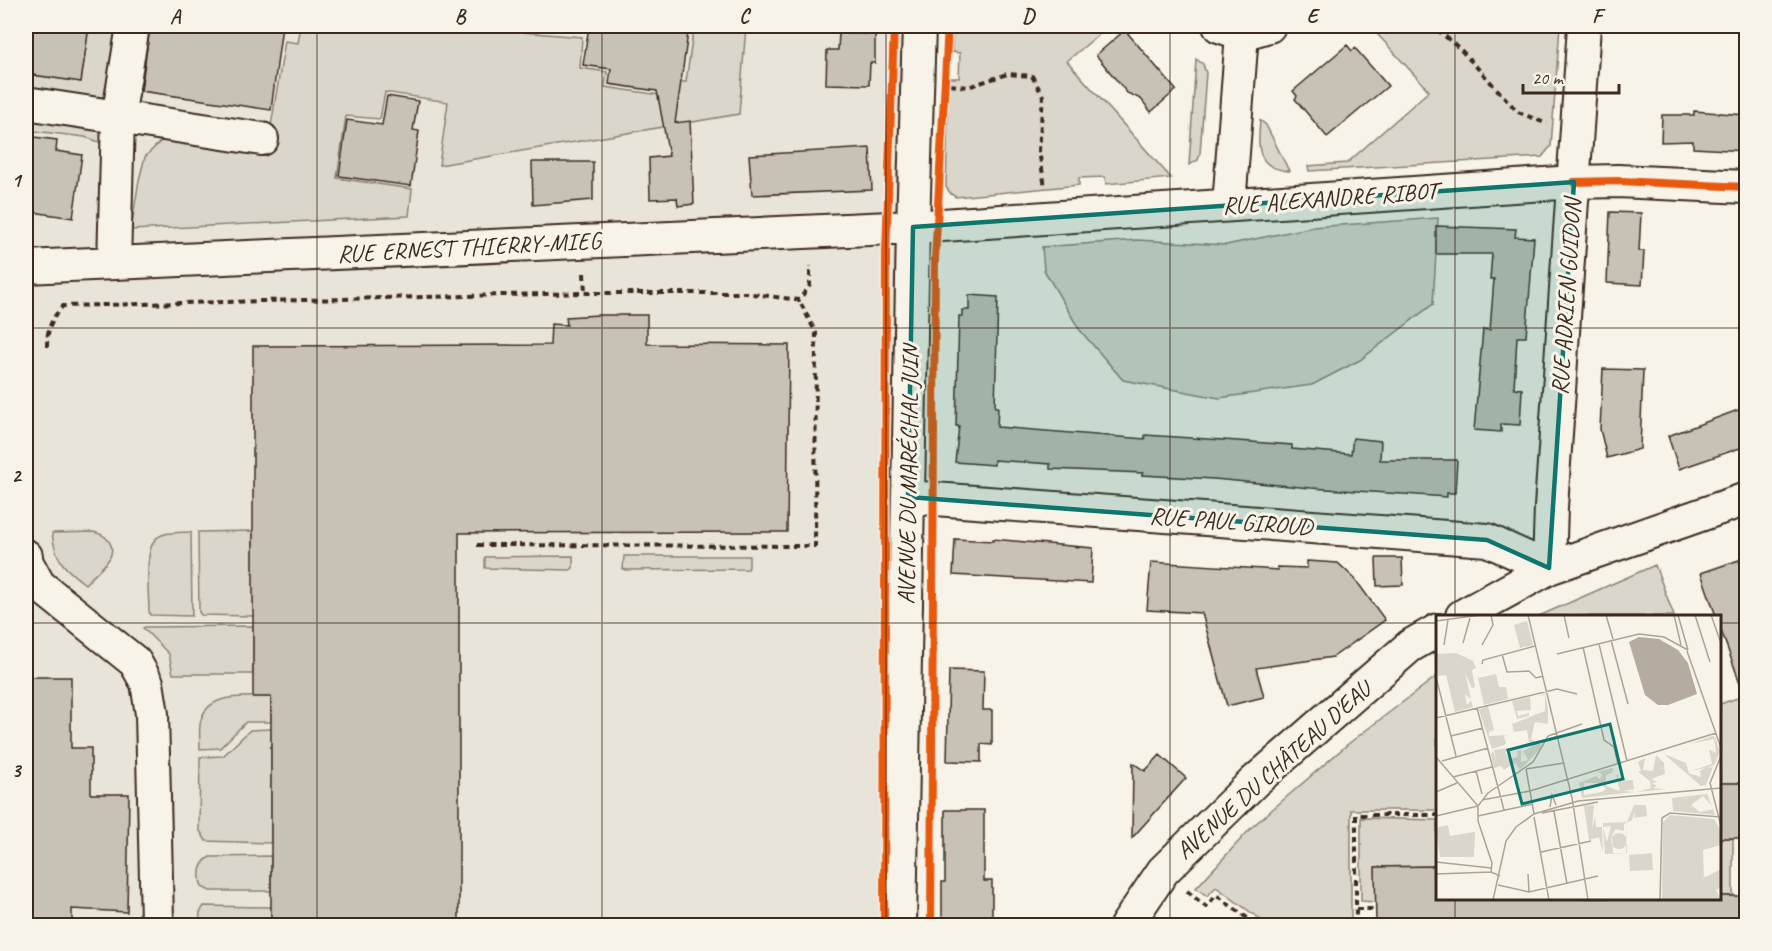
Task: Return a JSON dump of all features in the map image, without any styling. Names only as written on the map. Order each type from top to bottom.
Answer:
[{"type":"street","points":[[114,263],[118,118],[133,26]]},
{"type":"street","name":"AVENUE DU MARÉCHAL JUIN","points":[[900,926],[919,26]]},
{"type":"street","name":"RUE ADRIEN GUIDON","points":[[1549,568],[1551,507],[1584,26]]},
{"type":"street","points":[[1229,205],[1243,28]]},
{"type":"street","points":[[26,104],[262,138]]},
{"type":"street","name":"RUE ALEXANDRE RIBOT","points":[[913,227],[1575,182],[1618,181],[1746,188]]},
{"type":"street","name":"RUE ERNEST THIERRY-MIEG","points":[[26,267],[913,227]]},
{"type":"street","name":"RUE PAUL GIROUD","points":[[908,497],[1487,540],[1549,568]]},
{"type":"street","points":[[1464,615],[1549,568],[1746,499]]},
{"type":"street","points":[[26,556],[26,561],[39,585],[135,662],[147,683],[152,714],[158,924]]},
{"type":"street","name":"AVENUE DU CHÂTEAU D'EAU","points":[[1126,926],[1163,871],[1254,782],[1410,646],[1436,631]]},
{"type":"path","points":[[1427,26],[1440,32],[1460,49],[1518,112],[1547,124],[1578,129]]},
{"type":"path","points":[[944,97],[945,73]]},
{"type":"path","points":[[944,85],[968,87],[1007,74],[1032,76],[1043,96],[1038,151],[1044,181],[1047,218]]},
{"type":"path","points":[[799,300],[810,285],[810,266]]},
{"type":"path","points":[[584,274],[585,293]]},
{"type":"path","points":[[47,347],[47,330],[54,316],[63,306],[585,293],[746,293],[799,300]]},
{"type":"path","points":[[477,545],[814,546],[816,333],[799,300]]},
{"type":"path","points":[[1356,926],[1356,815],[1436,815]]},
{"type":"path","points":[[1163,871],[1206,907],[1216,895],[1258,926]]},
{"type":"path","points":[[1356,909],[1376,909]]},
{"type":"highlighted area","points":[[1574,182],[1549,568],[1487,540],[908,497],[913,227]]},
{"type":"shaded area","points":[[26,26],[905,26],[898,925],[26,925]]},
{"type":"shaded area","points":[[89,26],[124,26],[114,84],[106,96],[94,98],[26,90],[26,74],[81,82]]},
{"type":"shaded area","points":[[301,26],[452,26],[582,37],[580,68],[607,72],[605,87],[673,97],[676,82],[686,82],[694,26],[746,26],[739,114],[439,165],[448,102],[385,92],[380,119],[346,116],[337,178],[412,189],[409,216],[131,230],[145,157],[161,141],[182,132],[268,144],[285,41],[298,43]]},
{"type":"shaded area","points":[[953,26],[1109,26],[1067,61],[1171,178],[1106,184],[1105,177],[1079,178],[1079,185],[956,197],[951,194],[946,187],[949,78],[959,78],[960,53],[952,52]]},
{"type":"shaded area","points":[[1370,26],[1560,26],[1551,146],[1542,157],[1309,171],[1308,166],[1347,163],[1429,91]]},
{"type":"shaded area","points":[[1196,59],[1203,64],[1206,73],[1200,153],[1198,160],[1189,165]]},
{"type":"shaded area","points":[[26,114],[98,126],[106,132],[109,152],[99,142],[85,137],[26,130]]},
{"type":"shaded area","points":[[1260,120],[1266,125],[1289,171],[1270,166],[1264,161],[1259,147]]},
{"type":"shaded area","points":[[1438,218],[1433,304],[1360,360],[1312,385],[1219,398],[1123,380],[1079,329],[1044,270],[1042,247],[1137,240],[1226,245],[1313,227]]},
{"type":"shaded area","points":[[253,531],[254,616],[201,615],[199,612],[198,532]]},
{"type":"shaded area","points":[[93,532],[106,538],[112,549],[104,566],[85,584],[72,574],[58,557],[52,533]]},
{"type":"shaded area","points":[[191,532],[192,616],[150,615],[148,571],[153,542],[165,534]]},
{"type":"shaded area","points":[[573,556],[573,568],[570,570],[485,568],[485,557]]},
{"type":"shaded area","points":[[624,556],[749,556],[749,567],[748,569],[626,570],[623,569]]},
{"type":"shaded area","points":[[1655,565],[1674,615],[1541,615]]},
{"type":"shaded area","points":[[253,626],[253,674],[173,674],[169,654],[143,628],[145,627]]},
{"type":"shaded area","points":[[1436,677],[1436,810],[1351,810],[1351,925],[1268,925],[1216,887],[1207,896],[1196,888],[1253,826],[1348,744]]},
{"type":"shaded area","points":[[1746,695],[1746,783],[1721,783],[1721,704]]},
{"type":"shaded area","points":[[271,697],[271,722],[246,722],[220,748],[200,749],[200,725],[203,714],[209,706],[228,698]]},
{"type":"shaded area","points":[[271,729],[271,843],[206,841],[199,829],[200,757],[223,756],[250,730]]},
{"type":"shaded area","points":[[1361,818],[1436,820],[1436,866],[1376,867],[1376,902],[1361,901]]},
{"type":"shaded area","points":[[1721,838],[1733,838],[1733,896],[1721,896]]},
{"type":"shaded area","points":[[271,856],[271,891],[210,891],[202,887],[200,870],[203,863],[210,857]]},
{"type":"shaded area","points":[[204,906],[271,907],[271,925],[199,926],[200,912]]},
{"type":"building","points":[[26,26],[89,26],[81,82],[26,74]]},
{"type":"building","points":[[150,26],[282,26],[271,110],[141,91]]},
{"type":"building","points":[[589,26],[689,26],[675,123],[690,121],[694,204],[678,206],[677,198],[650,199],[649,158],[669,156],[657,91],[609,84],[611,69],[583,65]]},
{"type":"building","points":[[1125,30],[1176,90],[1151,112],[1141,99],[1127,93],[1096,55]]},
{"type":"building","points":[[839,33],[875,34],[875,63],[870,63],[869,85],[826,84],[827,50],[838,50]]},
{"type":"building","points":[[1347,45],[1352,51],[1355,48],[1388,86],[1327,137],[1295,99],[1297,96],[1293,91]]},
{"type":"building","points":[[387,96],[418,101],[413,130],[419,131],[411,186],[339,176],[347,120],[382,125]]},
{"type":"building","points":[[1694,111],[1746,115],[1746,151],[1693,148],[1693,141],[1661,142],[1662,115],[1694,115]]},
{"type":"building","points":[[26,136],[57,140],[56,151],[82,155],[73,218],[26,211]]},
{"type":"building","points":[[870,148],[872,190],[752,195],[749,155]]},
{"type":"building","points":[[532,162],[593,162],[593,200],[533,205]]},
{"type":"building","points":[[1610,212],[1641,213],[1639,251],[1644,251],[1642,285],[1607,283]]},
{"type":"building","points":[[1436,226],[1516,229],[1515,237],[1534,238],[1526,337],[1517,337],[1514,388],[1522,389],[1520,425],[1501,424],[1501,432],[1474,430],[1483,329],[1490,330],[1494,279],[1490,279],[1492,254],[1436,254]]},
{"type":"building","points":[[969,295],[998,297],[995,407],[998,407],[997,427],[1145,439],[1145,435],[1292,445],[1292,449],[1351,454],[1353,438],[1381,441],[1380,460],[1457,460],[1455,493],[1447,493],[1447,497],[1142,475],[1143,473],[1050,469],[1050,464],[994,460],[994,465],[955,462],[959,426],[956,426],[959,316],[962,316],[962,310],[969,310]]},
{"type":"building","points":[[647,315],[647,344],[789,345],[787,532],[459,533],[459,926],[271,926],[271,697],[253,697],[253,346],[550,345],[551,324],[567,325],[566,317]]},
{"type":"building","points":[[1603,369],[1643,370],[1640,449],[1607,458],[1600,429]]},
{"type":"building","points":[[1746,407],[1746,446],[1679,469],[1668,436]]},
{"type":"building","points":[[955,539],[993,541],[993,539],[1093,548],[1091,583],[953,575]]},
{"type":"building","points":[[1376,558],[1402,558],[1403,585],[1377,586]]},
{"type":"building","points":[[1739,560],[1746,579],[1746,690],[1743,691],[1721,630],[1721,615],[1716,615],[1701,573]]},
{"type":"building","points":[[1307,561],[1338,563],[1355,579],[1385,620],[1333,657],[1256,668],[1264,697],[1227,706],[1202,613],[1147,610],[1151,562],[1278,570],[1277,567],[1307,568]]},
{"type":"building","points":[[949,670],[984,671],[983,710],[992,710],[992,745],[981,744],[981,762],[947,761]]},
{"type":"building","points":[[26,677],[71,677],[71,748],[91,748],[91,794],[129,794],[127,912],[72,909],[72,926],[26,926]]},
{"type":"building","points":[[1160,755],[1186,778],[1132,838],[1133,763],[1145,771]]},
{"type":"building","points":[[1721,783],[1746,783],[1746,838],[1721,838]]},
{"type":"building","points":[[945,810],[984,810],[984,881],[992,881],[992,926],[942,926],[942,882],[945,882]]},
{"type":"building","points":[[1436,866],[1436,900],[1721,900],[1721,896],[1746,896],[1746,926],[1376,926],[1375,867]]},
{"type":"cycle path","points":[[884,926],[886,253],[894,26]]},
{"type":"cycle path","points":[[931,926],[935,259],[948,26]]},
{"type":"cycle path","points":[[1574,182],[1618,181],[1746,187]]}]
